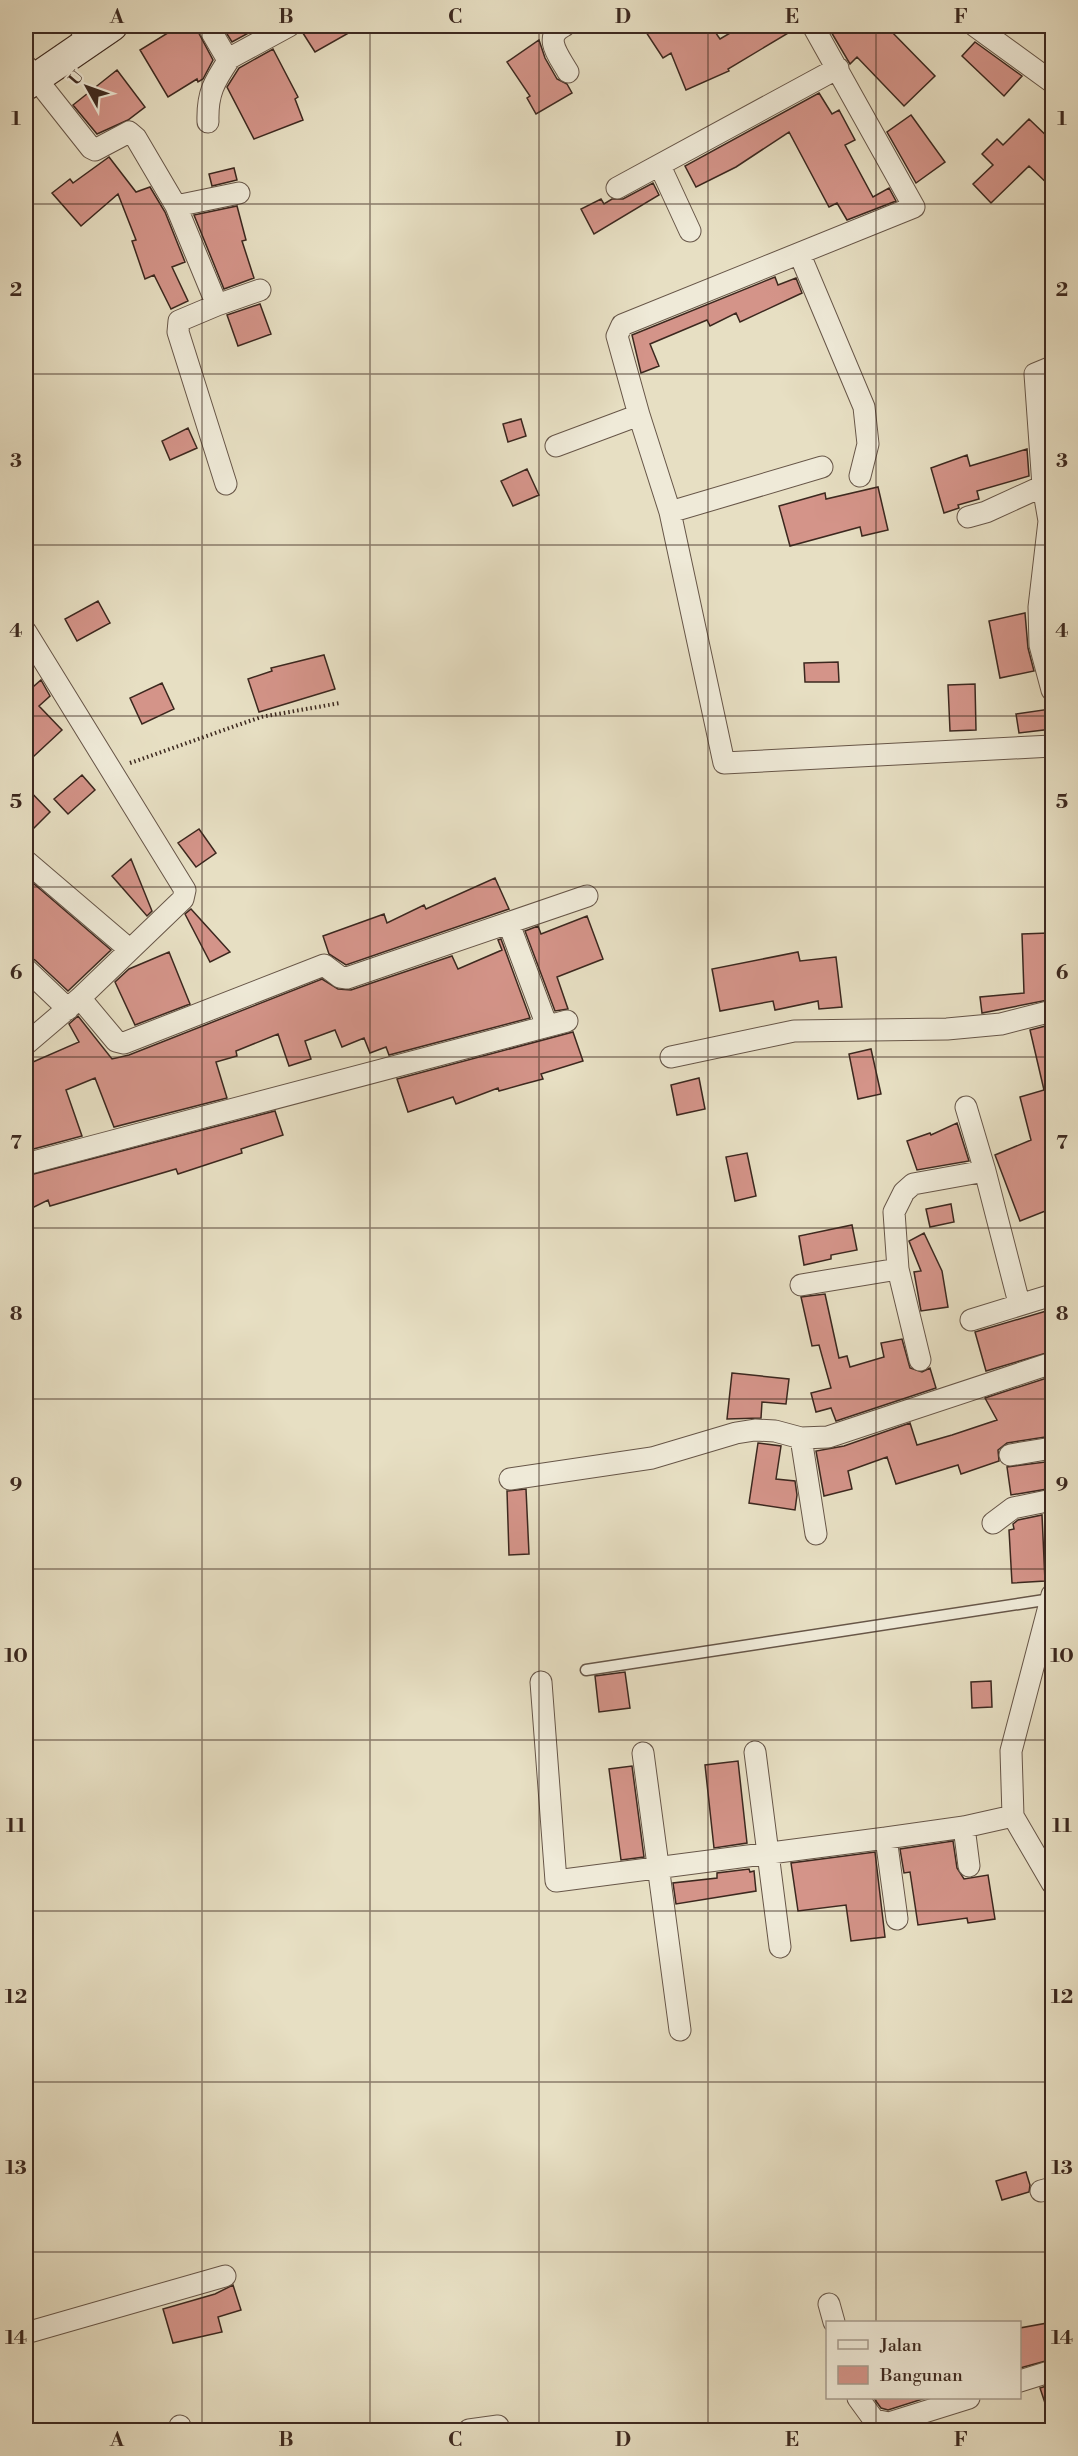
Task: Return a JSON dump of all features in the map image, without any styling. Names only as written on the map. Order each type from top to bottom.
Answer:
[{"type":"main road","points":[[29,76],[94,31]]},
{"type":"street","points":[[208,26],[225,55],[230,57]]},
{"type":"street","points":[[208,122],[207,100],[230,57],[289,26]]},
{"type":"street","points":[[564,26],[552,37],[552,43],[568,72]]},
{"type":"street","points":[[813,26],[914,207],[622,325],[616,336],[670,512],[724,763],[1053,746]]},
{"type":"street","points":[[975,26],[1053,82]]},
{"type":"street","points":[[617,188],[837,68]]},
{"type":"street","points":[[29,76],[91,148],[95,150],[129,132],[136,138],[176,206],[216,305]]},
{"type":"street","points":[[660,166],[690,231]]},
{"type":"street","points":[[176,206],[239,193]]},
{"type":"street","points":[[800,255],[864,407],[868,444],[860,476]]},
{"type":"street","points":[[226,484],[177,332],[179,321],[260,290]]},
{"type":"street","points":[[1053,367],[1035,374],[1043,486],[1051,521],[1039,607],[1053,690]]},
{"type":"street","points":[[556,446],[639,415]]},
{"type":"street","points":[[670,512],[822,467]]},
{"type":"street","points":[[968,517],[1004,505],[1043,486]]},
{"type":"street","points":[[26,632],[185,890],[183,899],[74,1004],[26,1044]]},
{"type":"street","points":[[26,861],[129,949]]},
{"type":"street","points":[[26,969],[74,1004],[116,1041],[124,1043],[324,965],[340,977],[347,978],[587,896]]},
{"type":"street","points":[[26,1164],[557,1023],[509,924]]},
{"type":"street","points":[[671,1057],[794,1031],[947,1029],[1000,1024],[1053,1011]]},
{"type":"street","points":[[966,1107],[986,1171],[1019,1303]]},
{"type":"street","points":[[920,1360],[898,1269],[894,1212],[904,1192],[913,1184],[986,1171]]},
{"type":"street","points":[[801,1285],[898,1269]]},
{"type":"street","points":[[971,1320],[1053,1294]]},
{"type":"street","points":[[510,1479],[652,1458],[736,1433],[775,1431],[801,1438],[828,1437],[1053,1363]]},
{"type":"street","points":[[801,1438],[816,1534]]},
{"type":"street","points":[[1010,1455],[1053,1448]]},
{"type":"street","points":[[993,1523],[1013,1508],[1053,1500]]},
{"type":"street","points":[[1052,1597],[1011,1751],[1012,1816],[1053,1883]]},
{"type":"street","points":[[541,1682],[556,1881],[964,1827],[1012,1816]]},
{"type":"street","points":[[755,1752],[780,1947]]},
{"type":"street","points":[[643,1753],[680,2030]]},
{"type":"street","points":[[964,1827],[969,1866]]},
{"type":"street","points":[[886,1838],[897,1919]]},
{"type":"street","points":[[26,2333],[225,2276]]},
{"type":"street","points":[[1021,2381],[1053,2370]]},
{"type":"street","points":[[859,2399],[874,2420],[889,2423],[963,2399]]},
{"type":"street","points":[[469,2430],[498,2426]]},
{"type":"lane","points":[[586,1670],[1052,1597]]},
{"type":"path","points":[[110,770],[261,717],[340,703]]},
{"type":"building","points":[[179,26],[195,26],[213,60],[203,79],[198,82],[197,79],[168,97],[140,50]]},
{"type":"building","points":[[222,26],[251,26],[254,30],[232,42]]},
{"type":"building","points":[[302,26],[361,26],[315,52],[301,30]]},
{"type":"building","points":[[642,26],[711,26],[720,39],[742,26],[800,26],[728,69],[729,71],[686,90],[671,53],[663,58]]},
{"type":"building","points":[[834,26],[886,26],[935,76],[904,106],[857,57],[850,64],[830,30]]},
{"type":"building","points":[[539,40],[545,58],[557,79],[567,84],[572,93],[536,114],[527,98],[530,96],[507,62]]},
{"type":"building","points":[[975,42],[1022,76],[1004,96],[962,56]]},
{"type":"building","points":[[273,49],[298,97],[295,99],[303,120],[254,139],[227,87],[239,68]]},
{"type":"building","points":[[117,70],[145,107],[128,120],[97,134],[73,105]]},
{"type":"building","points":[[819,93],[832,114],[839,110],[855,140],[845,145],[873,197],[889,188],[896,201],[847,220],[837,203],[829,207],[789,132],[736,167],[696,187],[685,166]]},
{"type":"building","points":[[911,115],[945,162],[916,183],[887,132]]},
{"type":"building","points":[[1029,119],[1053,142],[1053,189],[1029,166],[991,203],[973,184],[993,165],[982,154],[997,139],[1003,145]]},
{"type":"building","points":[[109,157],[136,192],[150,187],[165,212],[185,262],[172,267],[188,301],[171,309],[154,275],[145,279],[132,241],[136,240],[118,194],[81,226],[52,193],[70,179],[73,183]]},
{"type":"building","points":[[234,168],[237,180],[212,186],[209,174]]},
{"type":"building","points":[[653,183],[659,195],[594,234],[581,209],[601,199],[604,204],[612,199],[623,199]]},
{"type":"building","points":[[237,206],[246,240],[242,241],[254,278],[224,289],[194,215]]},
{"type":"building","points":[[775,277],[778,285],[796,278],[802,293],[740,322],[736,313],[710,326],[707,320],[650,344],[659,366],[641,373],[632,335]]},
{"type":"building","points":[[260,304],[271,334],[238,346],[227,315]]},
{"type":"building","points":[[521,419],[526,436],[508,442],[503,424]]},
{"type":"building","points":[[188,428],[197,448],[170,460],[162,441]]},
{"type":"building","points":[[1027,449],[1029,476],[977,491],[979,499],[958,505],[959,508],[944,513],[931,468],[967,455],[970,466]]},
{"type":"building","points":[[527,469],[539,495],[513,506],[501,481]]},
{"type":"building","points":[[878,487],[888,530],[862,536],[860,527],[790,546],[779,506],[825,493],[826,499]]},
{"type":"building","points":[[98,601],[110,623],[77,641],[65,619]]},
{"type":"building","points":[[1025,613],[1028,648],[1034,671],[1000,678],[989,621]]},
{"type":"building","points":[[324,655],[335,689],[259,712],[248,679],[272,671],[271,668]]},
{"type":"building","points":[[838,662],[839,682],[805,682],[804,663]]},
{"type":"building","points":[[41,680],[50,696],[39,706],[62,730],[33,757],[26,749],[26,693]]},
{"type":"building","points":[[162,683],[174,709],[142,724],[130,698]]},
{"type":"building","points":[[975,684],[976,730],[950,731],[948,685]]},
{"type":"building","points":[[1050,709],[1052,729],[1019,733],[1016,714]]},
{"type":"building","points":[[82,775],[95,790],[68,814],[54,799]]},
{"type":"building","points":[[26,787],[50,812],[26,836]]},
{"type":"building","points":[[199,829],[216,853],[196,867],[178,843]]},
{"type":"building","points":[[131,859],[152,911],[147,916],[112,876]]},
{"type":"building","points":[[26,877],[111,950],[68,991],[35,960],[26,955]]},
{"type":"building","points":[[495,878],[509,909],[346,965],[329,954],[323,936],[384,914],[387,923],[424,905],[426,909]]},
{"type":"building","points":[[191,909],[230,952],[210,962],[185,914]]},
{"type":"building","points":[[587,916],[603,959],[557,977],[568,1009],[555,1011],[525,931],[538,926],[541,934]]},
{"type":"building","points":[[1048,933],[1053,999],[982,1013],[980,997],[1024,993],[1022,934]]},
{"type":"building","points":[[501,939],[530,1018],[389,1055],[386,1047],[370,1053],[364,1038],[342,1047],[335,1030],[305,1041],[311,1059],[289,1066],[278,1034],[236,1051],[237,1056],[216,1062],[227,1098],[114,1127],[95,1078],[66,1090],[82,1136],[26,1151],[26,1065],[79,1042],[69,1024],[78,1016],[112,1059],[129,1055],[322,979],[338,989],[351,990],[452,956],[458,969],[502,950],[498,940]]},
{"type":"building","points":[[169,952],[190,1004],[135,1025],[115,982],[129,969]]},
{"type":"building","points":[[798,952],[800,961],[836,957],[842,1007],[819,1009],[818,1001],[775,1010],[773,1001],[720,1011],[712,969]]},
{"type":"building","points":[[1053,1024],[1053,1171],[1045,1174],[1053,1193],[1053,1208],[1020,1221],[995,1155],[1031,1140],[1020,1097],[1044,1090],[1030,1030]]},
{"type":"building","points":[[573,1032],[583,1061],[541,1074],[543,1079],[499,1091],[498,1088],[456,1104],[453,1097],[408,1112],[397,1079]]},
{"type":"building","points":[[871,1049],[881,1094],[858,1099],[849,1054]]},
{"type":"building","points":[[699,1078],[705,1109],[677,1115],[671,1085]]},
{"type":"building","points":[[275,1111],[283,1135],[241,1149],[242,1153],[178,1174],[176,1169],[50,1206],[48,1200],[26,1211],[26,1176]]},
{"type":"building","points":[[957,1123],[969,1161],[917,1170],[907,1141],[930,1133],[931,1135]]},
{"type":"building","points":[[747,1153],[756,1196],[735,1201],[726,1157]]},
{"type":"building","points":[[951,1204],[954,1222],[930,1227],[926,1209]]},
{"type":"building","points":[[852,1225],[857,1250],[831,1255],[831,1259],[804,1265],[799,1236]]},
{"type":"building","points":[[924,1233],[942,1271],[948,1307],[921,1311],[914,1272],[921,1271],[909,1241]]},
{"type":"building","points":[[825,1294],[839,1358],[847,1356],[850,1367],[884,1357],[881,1343],[902,1339],[910,1368],[922,1372],[930,1368],[936,1388],[836,1421],[831,1408],[816,1412],[811,1393],[831,1388],[819,1345],[812,1346],[801,1297]]},
{"type":"building","points":[[1053,1309],[1053,1351],[986,1371],[975,1332]]},
{"type":"building","points":[[732,1373],[789,1379],[786,1404],[762,1402],[761,1418],[727,1419]]},
{"type":"building","points":[[1053,1376],[1053,1398],[1046,1400],[1052,1436],[1007,1443],[998,1450],[999,1461],[961,1474],[958,1465],[896,1484],[887,1457],[848,1471],[852,1489],[824,1496],[816,1451],[844,1446],[910,1423],[917,1445],[952,1435],[997,1420],[985,1398]]},
{"type":"building","points":[[758,1443],[781,1446],[776,1479],[795,1481],[797,1495],[795,1510],[749,1503]]},
{"type":"building","points":[[1053,1461],[1053,1488],[1011,1495],[1007,1467]]},
{"type":"building","points":[[526,1489],[529,1554],[509,1555],[507,1491]]},
{"type":"building","points":[[1042,1515],[1045,1581],[1012,1583],[1009,1530],[1014,1529],[1013,1524],[1018,1520]]},
{"type":"building","points":[[625,1672],[630,1708],[599,1712],[595,1676]]},
{"type":"building","points":[[991,1681],[992,1707],[972,1708],[971,1682]]},
{"type":"building","points":[[738,1761],[747,1843],[714,1848],[705,1765]]},
{"type":"building","points":[[632,1766],[644,1857],[621,1860],[609,1769]]},
{"type":"building","points":[[953,1841],[957,1868],[964,1879],[988,1875],[995,1919],[968,1923],[967,1918],[918,1925],[910,1872],[904,1873],[900,1849]]},
{"type":"building","points":[[875,1852],[885,1937],[851,1941],[846,1905],[798,1911],[791,1863]]},
{"type":"building","points":[[749,1869],[750,1872],[754,1871],[756,1891],[676,1904],[673,1883],[717,1878],[717,1873]]},
{"type":"building","points":[[1026,2172],[1030,2185],[1029,2192],[1002,2200],[996,2181]]},
{"type":"building","points":[[233,2285],[241,2310],[218,2317],[222,2332],[173,2343],[163,2309],[215,2294]]},
{"type":"building","points":[[1053,2322],[1053,2359],[1021,2368],[1021,2328]]},
{"type":"building","points":[[1053,2384],[1053,2415],[1049,2415],[1040,2388]]},
{"type":"building","points":[[874,2399],[923,2399],[888,2410],[881,2408]]}]
